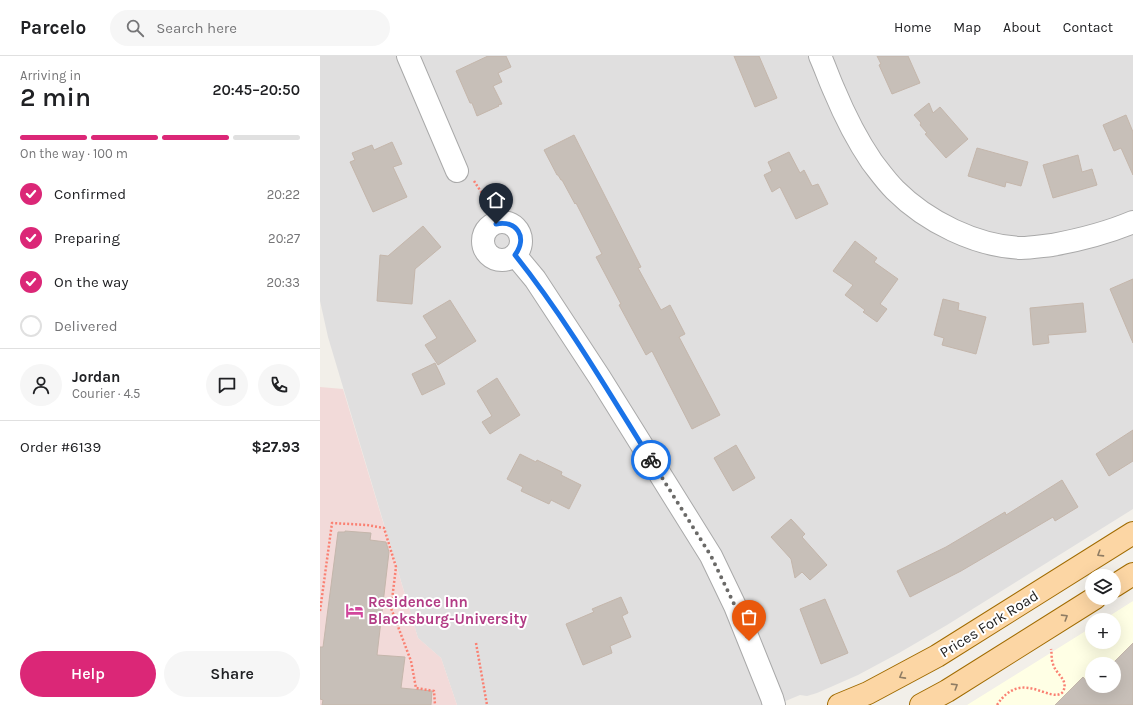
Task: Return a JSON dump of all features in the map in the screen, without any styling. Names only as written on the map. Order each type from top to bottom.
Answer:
[{"type":"main road","name":"Prices Fork Road","points":[[839,705],[874,690],[937,656],[1133,533]]},
{"type":"main road","points":[[1121,582],[1133,574]]},
{"type":"main road","points":[[921,705],[947,691],[1085,604]]},
{"type":"street","points":[[408,56],[457,171]]},
{"type":"street","points":[[820,56],[845,114],[871,160],[886,180],[903,197],[923,213],[944,225],[970,237],[987,242],[1003,246],[1027,248],[1077,240],[1119,228],[1133,222]]},
{"type":"street","points":[[496,224],[489,228],[485,234],[483,241],[485,248],[489,254],[502,260],[509,259],[515,255],[535,279],[596,372],[711,556],[735,606],[774,705]]},
{"type":"path","points":[[457,171],[471,176],[495,213],[496,224]]},
{"type":"path","points":[[320,611],[332,523],[384,528],[396,567],[391,608],[411,661],[416,688],[434,691],[435,705]]},
{"type":"path","points":[[476,643],[487,705]]},
{"type":"path","points":[[1051,648],[1053,664],[1064,679],[1064,690],[1061,697]]},
{"type":"path","points":[[997,705],[1001,699],[1011,692],[1020,690],[1026,692]]},
{"type":"shaded area","points":[[320,56],[1133,56],[1133,509],[947,625],[899,653],[858,675],[817,693],[807,696],[800,695],[776,705],[457,705],[441,658],[418,638],[328,337],[320,301]]},
{"type":"shaded area","points":[[320,387],[343,389],[418,638],[441,658],[457,705],[320,705]]},
{"type":"shaded area","points":[[1133,601],[1133,705],[967,705],[1085,631],[1085,649],[1121,649],[1121,613],[1114,613]]},
{"type":"building","points":[[488,56],[506,56],[511,67],[498,73],[502,82],[493,86],[502,104],[477,116],[456,71]]},
{"type":"building","points":[[734,56],[759,56],[777,98],[755,107]]},
{"type":"building","points":[[877,56],[908,56],[920,83],[892,94],[879,65],[881,64]]},
{"type":"building","points":[[929,103],[933,113],[940,107],[968,139],[946,158],[925,134],[927,133],[914,115]]},
{"type":"building","points":[[1126,115],[1133,132],[1133,175],[1121,148],[1114,151],[1103,125]]},
{"type":"building","points":[[574,135],[641,267],[638,268],[661,310],[670,305],[685,334],[679,337],[720,415],[692,429],[652,351],[646,355],[619,305],[621,304],[596,257],[602,254],[576,203],[575,204],[562,180],[557,175],[544,150]]},
{"type":"building","points":[[392,142],[402,164],[393,167],[407,197],[373,212],[350,162],[355,160],[352,153],[372,145],[374,150]]},
{"type":"building","points":[[977,148],[1028,162],[1021,186],[1006,182],[1005,187],[968,176]]},
{"type":"building","points":[[789,152],[800,173],[804,170],[812,186],[818,184],[828,204],[796,219],[780,187],[772,192],[764,175],[772,171],[768,162]]},
{"type":"building","points":[[1078,155],[1082,172],[1092,169],[1097,185],[1053,198],[1043,165]]},
{"type":"building","points":[[423,226],[441,247],[415,269],[412,304],[377,301],[380,255],[388,256]]},
{"type":"building","points":[[855,241],[877,258],[874,262],[898,279],[880,304],[887,309],[877,322],[863,312],[865,310],[845,295],[853,285],[833,271]]},
{"type":"building","points":[[1133,279],[1133,343],[1110,289]]},
{"type":"building","points":[[943,299],[959,303],[958,310],[986,317],[976,354],[942,345],[944,338],[934,335]]},
{"type":"building","points":[[450,300],[476,341],[438,365],[425,345],[437,338],[423,316]]},
{"type":"building","points":[[1083,303],[1086,332],[1048,335],[1049,343],[1033,345],[1030,308]]},
{"type":"building","points":[[435,363],[445,384],[422,395],[412,374]]},
{"type":"building","points":[[497,378],[520,415],[490,434],[482,422],[492,416],[477,391]]},
{"type":"building","points":[[1133,430],[1133,461],[1109,476],[1096,454]]},
{"type":"building","points":[[736,445],[755,478],[733,491],[714,458]]},
{"type":"building","points":[[520,454],[562,472],[561,475],[581,485],[569,509],[551,500],[549,504],[521,491],[523,487],[507,479]]},
{"type":"building","points":[[1062,480],[1078,507],[1055,521],[1053,517],[961,571],[910,597],[897,571],[946,547],[1005,512],[1006,515]]},
{"type":"building","points":[[791,519],[805,534],[802,537],[827,565],[810,580],[802,572],[795,578],[791,559],[771,537]]},
{"type":"building","name":"Residence Inn Blacksburg-University","points":[[345,531],[371,533],[370,540],[386,542],[389,552],[377,655],[405,657],[401,688],[432,691],[431,705],[322,705],[323,700],[320,699],[320,647],[323,647],[338,532]]},
{"type":"building","points":[[621,597],[628,613],[622,616],[631,637],[610,646],[612,653],[583,665],[566,624],[594,612],[592,609]]},
{"type":"building","points":[[825,599],[848,653],[821,664],[800,609]]},
{"type":"building","points":[[1133,643],[1133,705],[1055,705],[1083,677],[1085,679],[1085,693],[1121,693],[1121,657],[1119,657]]},
{"type":"way so far","points":[[651,460],[711,556],[735,606],[749,641]]},
{"type":"place","name":"Residence Inn Blacksburg-University","points":[[355,611]]},
{"type":"route","points":[[496,224],[503,222],[510,224],[516,228],[520,234],[520,249],[515,255],[535,279],[600,378],[651,460]]}]
